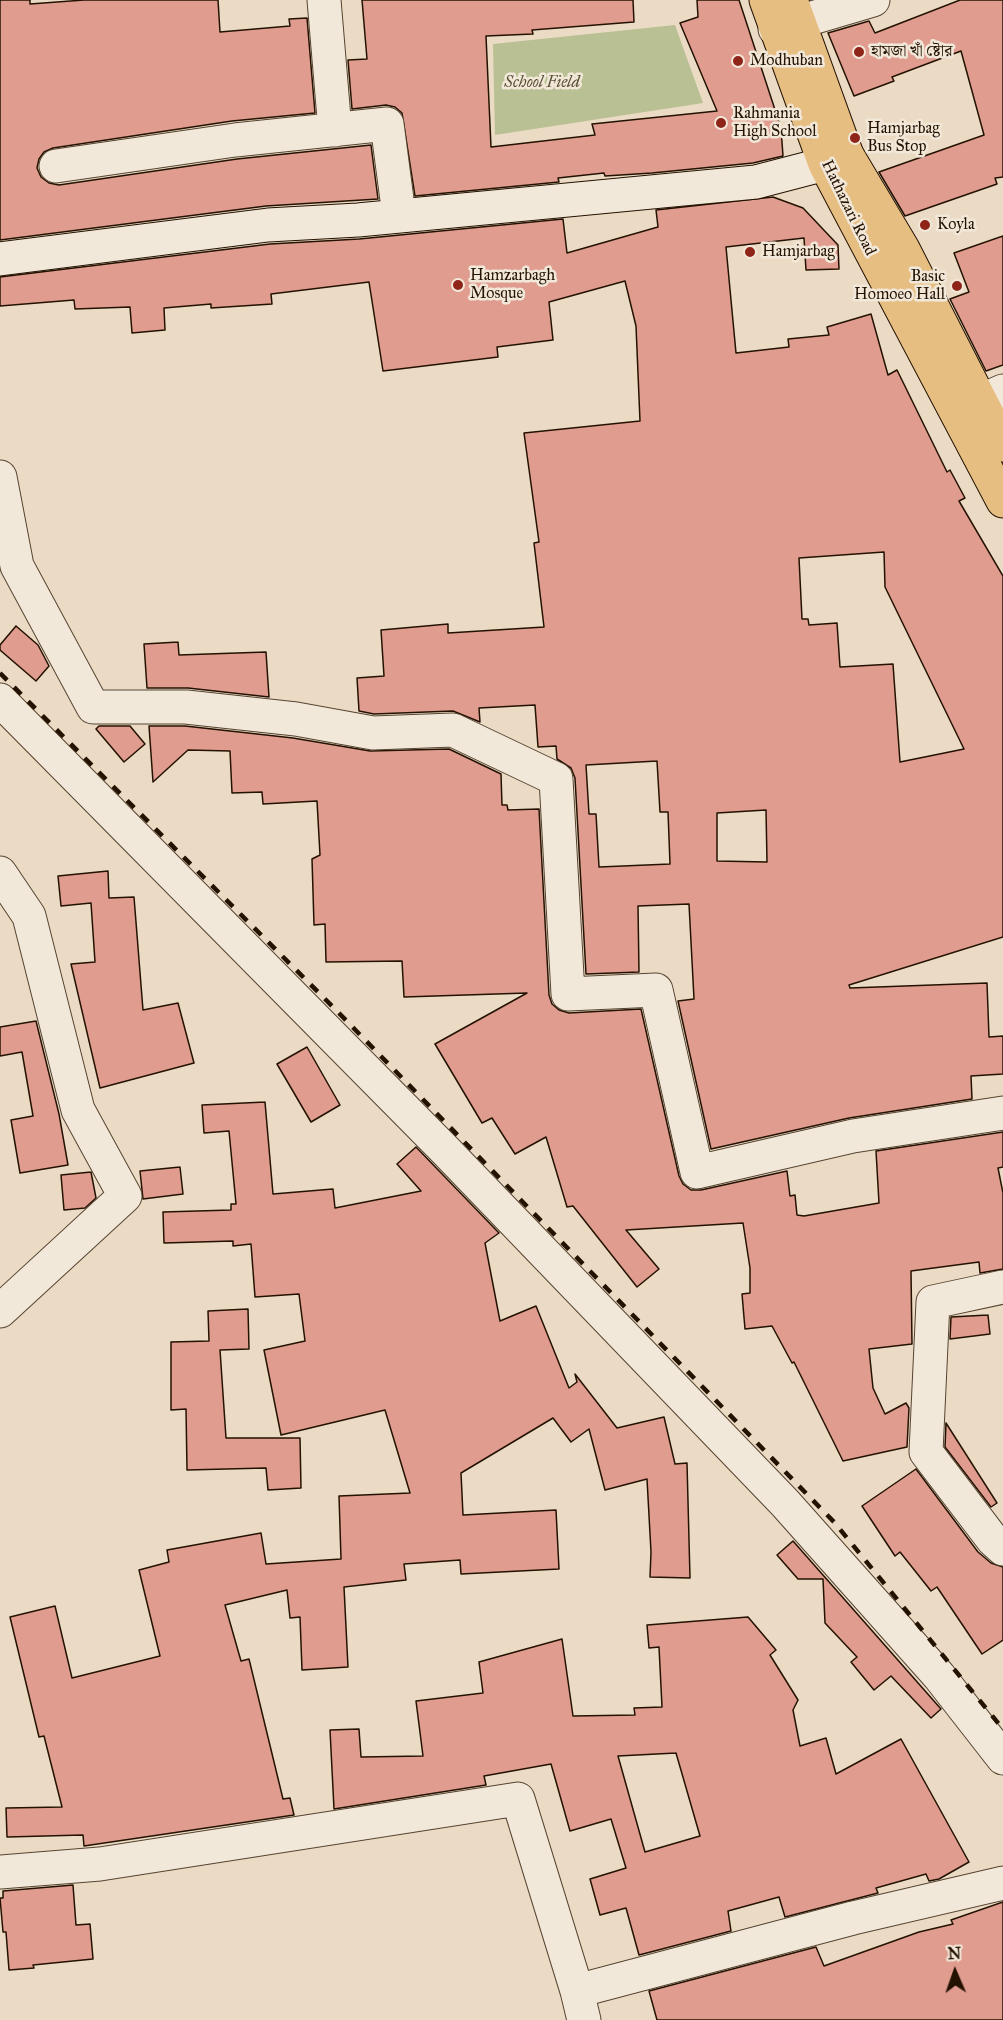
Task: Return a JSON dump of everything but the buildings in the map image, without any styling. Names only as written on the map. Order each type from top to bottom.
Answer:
[{"type":"highway","name":"Hathazari Road","points":[[783,13],[861,236],[1003,501]]},
{"type":"highway","name":"Hathazari Road","points":[[836,160],[903,249],[992,396],[1003,445]]},
{"type":"street","points":[[324,0],[335,130]]},
{"type":"street","points":[[783,13],[873,0]]},
{"type":"street","points":[[56,166],[235,140],[387,124],[399,215]]},
{"type":"street","points":[[0,259],[268,225],[756,182],[836,160]]},
{"type":"street","points":[[0,477],[17,566],[93,707],[186,707],[296,719],[373,733],[453,730],[556,779],[568,994],[656,990],[697,1172],[853,1136],[1003,1113]]},
{"type":"street","points":[[0,700],[437,1142],[785,1503],[939,1676],[1003,1758]]},
{"type":"street","points":[[0,873],[29,916],[78,1110],[124,1196],[0,1311]]},
{"type":"street","points":[[1003,1287],[933,1302],[926,1452],[993,1540],[1003,1549]]},
{"type":"street","points":[[0,1872],[100,1864],[518,1799],[581,2006],[853,1918],[1003,1883]]},
{"type":"green space","name":"School Field","points":[[675,25],[703,103],[495,135],[493,44]]},
{"type":"railway","points":[[0,673],[336,1010],[834,1522],[1003,1729]]},
{"type":"place","name":"হামজা খাঁ ষ্টোর","points":[[859,52]]},
{"type":"place","name":"Modhuban","points":[[738,61]]},
{"type":"place","name":"Rahmania High School","points":[[721,123]]},
{"type":"place","name":"Hamjarbag Bus Stop","points":[[855,138]]},
{"type":"place","name":"Koyla","points":[[925,225]]},
{"type":"place","name":"Hamjarbag","points":[[750,252]]},
{"type":"place","name":"Hamzarbagh Mosque","points":[[458,285]]},
{"type":"place","name":"Basic Homoeo Hall","points":[[957,286]]}]
